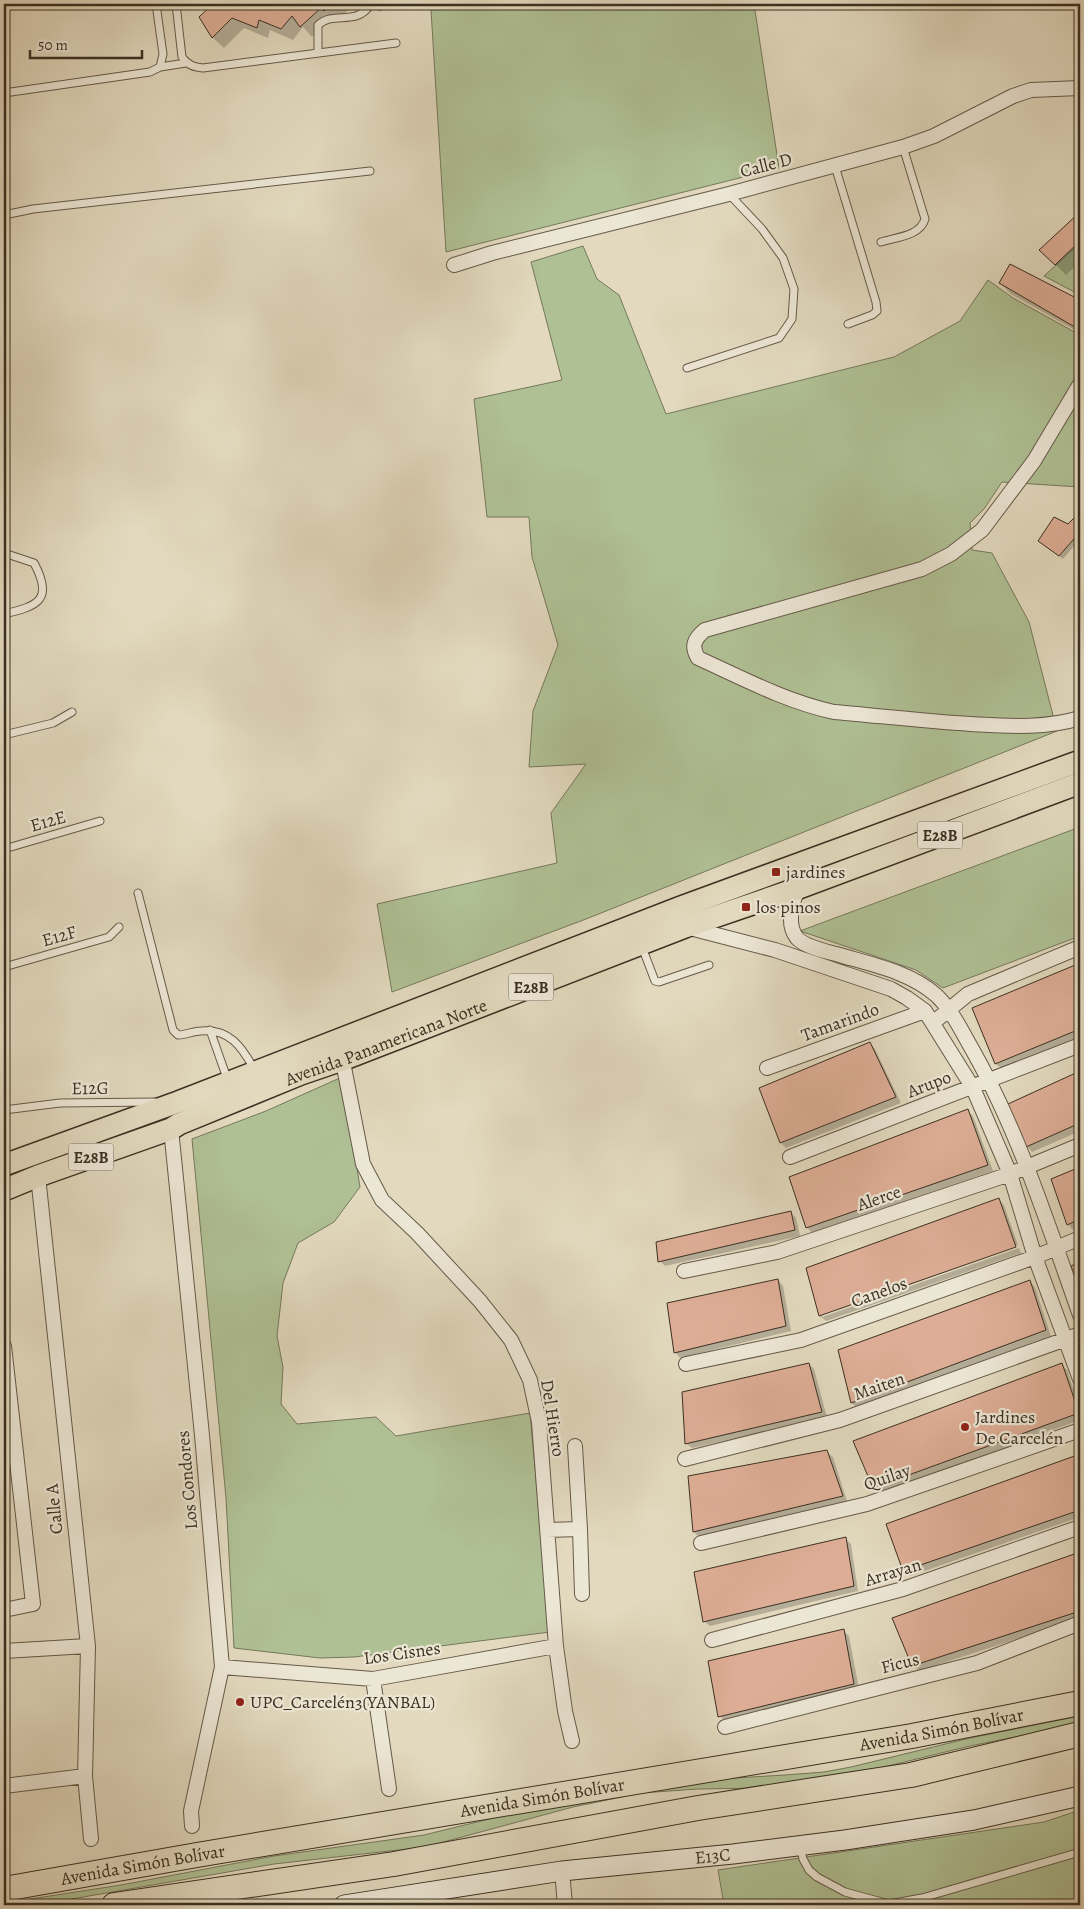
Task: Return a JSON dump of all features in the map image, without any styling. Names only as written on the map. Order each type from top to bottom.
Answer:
[{"type":"highway","name":"Avenida Simón Bolívar","points":[[4,1889],[206,1853],[912,1736],[1080,1702]]},
{"type":"highway","name":"Avenida Simón Bolívar","points":[[114,1905],[394,1864],[698,1808],[911,1776],[1080,1734]]},
{"type":"main road","name":"Avenida Panamericana Norte","points":[[4,1190],[171,1129],[282,1082],[341,1050],[681,907],[1080,761]]},
{"type":"main road","name":"Avenida Panamericana Norte","points":[[4,1166],[256,1072],[341,1050],[799,888],[1080,783]]},
{"type":"street","name":"Calle D","points":[[454,265],[492,253],[729,194],[903,147],[959,124],[1013,96],[1031,90],[1080,88]]},
{"type":"street","points":[[1080,384],[1034,461],[1011,492],[982,530],[951,554],[922,569],[705,630],[694,643],[694,651],[698,658],[783,695],[820,709],[834,712],[1022,727],[1065,722],[1080,718]]},
{"type":"street","points":[[799,888],[794,896],[792,907],[792,925],[797,938],[813,947],[894,972],[919,983],[936,995],[950,1010],[990,1081],[1027,1168],[1080,1315]]},
{"type":"street","points":[[685,927],[775,950],[891,989],[907,998],[930,1016],[973,1088],[1010,1174],[1035,1257],[1080,1379]]},
{"type":"street","name":"Tamarindo","points":[[767,1068],[950,1010],[968,994],[1080,947]]},
{"type":"street","name":"Arupo","points":[[790,1157],[973,1088],[1080,1045]]},
{"type":"street","name":"Del Hierro","points":[[341,1050],[363,1164],[382,1200],[417,1233],[486,1309],[511,1340],[530,1380],[539,1422],[556,1646],[565,1711],[572,1742]]},
{"type":"street","name":"Los Condores","points":[[171,1129],[202,1435],[222,1667],[192,1811],[192,1826]]},
{"type":"street","name":"Alerce","points":[[684,1271],[776,1252],[1027,1168],[1080,1144]]},
{"type":"street","name":"Calle A","points":[[38,1176],[88,1646],[85,1776],[91,1839]]},
{"type":"street","name":"Canelos","points":[[686,1364],[801,1340],[1035,1257],[1080,1238]]},
{"type":"street","name":"Maiten","points":[[685,1459],[840,1420],[1080,1334]]},
{"type":"street","points":[[4,1346],[34,1604],[4,1610]]},
{"type":"street","name":"Quilay","points":[[701,1543],[867,1504],[1080,1430]]},
{"type":"street","points":[[575,1446],[582,1594]]},
{"type":"street","name":"Arrayan","points":[[712,1640],[903,1589],[1080,1527]]},
{"type":"street","points":[[547,1530],[580,1529]]},
{"type":"street","name":"Ficus","points":[[725,1727],[977,1663],[1080,1623]]},
{"type":"street","points":[[4,1651],[88,1646]]},
{"type":"street","name":"Los Cisnes","points":[[222,1667],[373,1679],[556,1646]]},
{"type":"street","points":[[373,1679],[389,1789]]},
{"type":"street","points":[[4,1786],[85,1776]]},
{"type":"street","name":"E13C","points":[[344,1905],[562,1871],[800,1846],[974,1820],[1080,1796]]},
{"type":"street","points":[[562,1871],[564,1905]]},
{"type":"lane","points":[[156,4],[162,54],[160,67]]},
{"type":"lane","points":[[176,4],[182,57],[186,63],[194,67],[203,68],[396,43]]},
{"type":"lane","points":[[318,52],[318,25],[329,18],[360,16],[372,4]]},
{"type":"lane","points":[[4,93],[150,72],[160,67],[186,63]]},
{"type":"lane","points":[[882,242],[918,231],[923,226],[925,220],[903,147]]},
{"type":"lane","points":[[835,166],[876,302],[876,311],[872,316],[848,324]]},
{"type":"lane","points":[[4,215],[43,208],[370,170]]},
{"type":"lane","points":[[687,368],[779,338],[792,319],[794,289],[783,258],[762,229],[729,194]]},
{"type":"lane","points":[[4,553],[34,563],[42,578],[42,594],[37,603],[27,608],[4,614]]},
{"type":"lane","points":[[4,735],[53,724],[72,712]]},
{"type":"lane","name":"E12E","points":[[4,849],[100,821]]},
{"type":"lane","points":[[138,893],[174,1030],[178,1035],[193,1031],[210,1030],[225,1034],[237,1042],[256,1072]]},
{"type":"lane","name":"E12F","points":[[4,967],[109,937],[119,927]]},
{"type":"lane","points":[[641,944],[655,982],[709,964]]},
{"type":"lane","points":[[210,1030],[228,1082]]},
{"type":"lane","name":"E12G","points":[[4,1110],[60,1103],[178,1102]]},
{"type":"lane","points":[[800,1846],[808,1870],[817,1877],[845,1892],[888,1904],[922,1898],[1080,1852]]},
{"type":"green space","points":[[508,4],[754,4],[779,168],[446,252],[431,10]]},
{"type":"green space","points":[[1080,243],[1080,295],[1044,276]]},
{"type":"green space","points":[[583,246],[597,279],[619,295],[666,414],[894,357],[960,321],[988,280],[1013,298],[1080,335],[1080,487],[1002,482],[984,509],[970,523],[972,550],[992,553],[1029,622],[1057,731],[586,919],[392,992],[377,904],[557,863],[551,813],[586,764],[529,767],[533,711],[558,645],[532,557],[529,517],[487,517],[474,399],[562,380],[531,262]]},
{"type":"green space","points":[[1080,827],[1080,936],[943,988],[916,970],[800,931]]},
{"type":"green space","points":[[342,1077],[360,1187],[334,1222],[298,1243],[283,1283],[277,1336],[283,1367],[281,1404],[297,1424],[376,1417],[396,1436],[530,1413],[550,1632],[354,1657],[320,1658],[234,1648],[226,1498],[192,1139],[266,1111]]},
{"type":"green space","points":[[1080,1716],[1080,1724],[970,1746],[851,1775],[761,1788],[698,1789],[641,1793],[573,1807],[425,1847],[274,1864],[37,1905],[4,1905],[4,1903],[121,1885],[274,1856],[424,1835],[530,1809],[701,1780],[824,1772],[970,1738]]},
{"type":"green space","points":[[1080,1810],[1080,1905],[724,1905],[718,1870],[1044,1822]]},
{"type":"building","points":[[213,4],[283,4],[288,6],[287,4],[332,4],[324,11],[321,8],[300,27],[292,16],[281,29],[259,20],[257,28],[232,18],[212,38],[199,17]]},
{"type":"building","points":[[1080,212],[1080,241],[1055,265],[1039,250]]},
{"type":"building","points":[[1010,264],[1080,300],[1080,330],[999,283]]},
{"type":"building","points":[[1080,512],[1080,532],[1059,556],[1038,541],[1054,517],[1068,524]]},
{"type":"building","points":[[1080,963],[1080,1029],[995,1064],[972,1008]]},
{"type":"building","points":[[870,1042],[896,1097],[780,1143],[759,1088]]},
{"type":"building","points":[[1080,1071],[1080,1123],[1026,1147],[1008,1104]]},
{"type":"building","points":[[968,1109],[988,1165],[806,1228],[789,1177]]},
{"type":"building","points":[[1080,1167],[1080,1219],[1067,1225],[1051,1179]]},
{"type":"building","points":[[999,1198],[1016,1247],[819,1316],[806,1268]]},
{"type":"building","points":[[791,1211],[795,1230],[658,1262],[656,1242]]},
{"type":"building","points":[[1080,1262],[1080,1293],[1071,1266]]},
{"type":"building","points":[[778,1279],[786,1326],[674,1353],[667,1303]]},
{"type":"building","name":"Jardines De Carcelén","points":[[1030,1280],[1046,1330],[851,1403],[838,1350]]},
{"type":"building","points":[[809,1363],[822,1412],[685,1444],[682,1392]]},
{"type":"building","name":"Jardines De Carcelén","points":[[1062,1363],[1079,1413],[873,1488],[853,1441]]},
{"type":"building","points":[[827,1450],[843,1496],[693,1532],[688,1476]]},
{"type":"building","name":"Jardines De Carcelén","points":[[1080,1454],[1080,1510],[903,1571],[886,1524]]},
{"type":"building","points":[[846,1537],[854,1586],[703,1622],[694,1572]]},
{"type":"building","points":[[1080,1552],[1080,1611],[912,1666],[892,1618]]},
{"type":"building","points":[[844,1629],[854,1684],[718,1717],[708,1661]]},
{"type":"place","name":"jardines","points":[[776,872]]},
{"type":"place","name":"los pinos","points":[[746,907]]},
{"type":"place","name":"Jardines De Carcelén","points":[[965,1427]]},
{"type":"place","name":"UPC_Carcelén3(YANBAL)","points":[[240,1702]]}]
